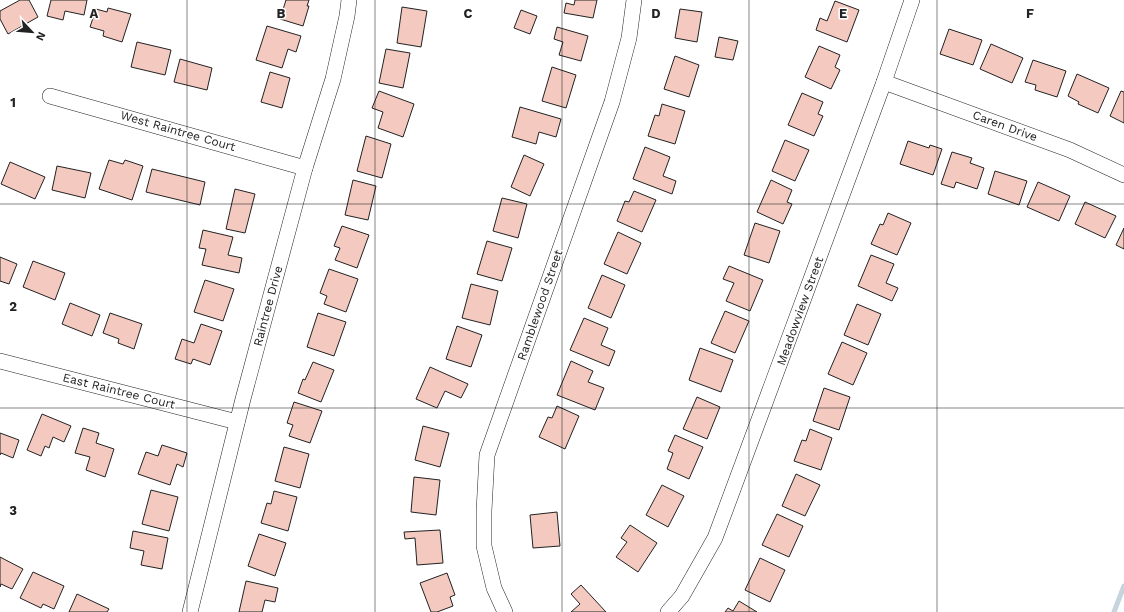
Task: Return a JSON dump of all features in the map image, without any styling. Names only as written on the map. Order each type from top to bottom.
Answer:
[{"type":"street","name":"Raintree Drive","points":[[190,612],[237,422],[305,168],[332,79],[347,16],[349,0]]},
{"type":"street","name":"Ramblewood Street","points":[[505,612],[494,588],[484,546],[487,455],[612,102],[629,38],[634,0]]},
{"type":"street","name":"Meadowview Street","points":[[668,612],[682,596],[715,538],[884,82],[912,0]]},
{"type":"street","name":"Caren Drive","points":[[884,82],[1070,150],[1124,175]]},
{"type":"street","name":"West Raintree Court","points":[[50,96],[305,168]]},
{"type":"street","name":"East Raintree Court","points":[[0,362],[237,422]]},
{"type":"building","points":[[20,0],[29,0],[38,17],[8,34],[0,19],[0,11]]},
{"type":"building","points":[[51,0],[87,0],[84,15],[65,11],[63,20],[47,16]]},
{"type":"building","points":[[286,0],[309,0],[307,6],[309,6],[303,26],[280,19]]},
{"type":"building","points":[[575,0],[597,0],[593,18],[564,13],[566,3],[574,5]]},
{"type":"building","points":[[835,1],[859,10],[847,42],[816,30],[820,18],[827,21]]},
{"type":"building","points":[[402,7],[427,11],[421,47],[397,43]]},
{"type":"building","points":[[108,8],[131,14],[122,42],[103,36],[104,31],[90,27],[96,9],[107,12]]},
{"type":"building","points":[[680,9],[702,12],[697,42],[675,38]]},
{"type":"building","points":[[521,10],[537,16],[530,34],[514,28]]},
{"type":"building","points":[[267,26],[301,36],[296,52],[288,49],[282,68],[256,60]]},
{"type":"building","points":[[557,27],[588,36],[581,61],[559,55],[563,42],[554,39]]},
{"type":"building","points":[[949,29],[982,40],[973,65],[940,54]]},
{"type":"building","points":[[719,37],[738,41],[733,60],[715,57]]},
{"type":"building","points":[[137,42],[171,50],[165,75],[131,67]]},
{"type":"building","points":[[991,44],[1023,58],[1012,83],[980,69]]},
{"type":"building","points":[[819,46],[840,55],[835,67],[840,70],[831,89],[805,77]]},
{"type":"building","points":[[386,49],[410,53],[403,88],[379,83]]},
{"type":"building","points":[[675,56],[699,65],[689,97],[664,89]]},
{"type":"building","points":[[180,59],[212,68],[207,90],[174,82]]},
{"type":"building","points":[[1033,60],[1066,71],[1057,97],[1035,90],[1036,85],[1025,82]]},
{"type":"building","points":[[552,67],[576,75],[566,108],[542,101]]},
{"type":"building","points":[[270,72],[290,78],[282,108],[261,102]]},
{"type":"building","points":[[1077,74],[1109,88],[1098,113],[1078,104],[1079,102],[1068,96]]},
{"type":"building","points":[[379,91],[414,104],[403,137],[378,128],[383,112],[372,108]]},
{"type":"building","points":[[1121,91],[1124,92],[1124,123],[1110,116]]},
{"type":"building","points":[[802,93],[823,102],[818,114],[823,116],[814,136],[788,125]]},
{"type":"building","points":[[662,104],[685,111],[675,144],[648,136],[655,115],[659,116]]},
{"type":"building","points":[[520,107],[561,119],[556,137],[539,132],[536,144],[512,137]]},
{"type":"building","points":[[366,136],[391,144],[382,178],[357,171]]},
{"type":"building","points":[[785,140],[809,150],[795,181],[772,171]]},
{"type":"building","points":[[908,141],[929,148],[930,145],[942,149],[933,175],[900,164]]},
{"type":"building","points":[[645,147],[670,157],[663,176],[676,181],[672,194],[633,179]]},
{"type":"building","points":[[952,152],[972,158],[970,163],[984,168],[977,189],[956,182],[954,188],[941,184]]},
{"type":"building","points":[[524,155],[544,164],[530,196],[511,187]]},
{"type":"building","points":[[109,160],[123,164],[125,160],[143,166],[132,200],[99,189]]},
{"type":"building","points":[[10,162],[45,177],[35,199],[1,184]]},
{"type":"building","points":[[57,166],[91,173],[85,198],[52,190]]},
{"type":"building","points":[[152,169],[205,182],[200,205],[146,192]]},
{"type":"building","points":[[995,171],[1027,181],[1019,205],[988,194]]},
{"type":"building","points":[[353,180],[376,186],[368,220],[345,215]]},
{"type":"building","points":[[771,180],[792,190],[787,202],[792,204],[783,224],[757,212]]},
{"type":"building","points":[[1038,182],[1070,196],[1059,221],[1027,207]]},
{"type":"building","points":[[235,189],[255,194],[245,233],[226,229]]},
{"type":"building","points":[[634,191],[656,200],[642,232],[617,221],[625,201],[629,202]]},
{"type":"building","points":[[502,198],[527,204],[518,238],[493,231]]},
{"type":"building","points":[[1085,202],[1116,216],[1105,238],[1075,224]]},
{"type":"building","points":[[888,213],[911,223],[897,255],[871,244],[880,224],[883,225]]},
{"type":"building","points":[[755,223],[780,231],[769,263],[744,255]]},
{"type":"building","points":[[342,226],[369,235],[357,268],[335,260],[340,248],[334,246]]},
{"type":"building","points":[[1124,228],[1124,249],[1116,245]]},
{"type":"building","points":[[203,230],[233,237],[228,255],[242,258],[239,273],[202,265],[206,249],[199,248]]},
{"type":"building","points":[[618,232],[641,243],[627,274],[604,264]]},
{"type":"building","points":[[487,241],[512,248],[502,281],[477,274]]},
{"type":"building","points":[[871,255],[894,264],[886,283],[898,288],[892,301],[858,286]]},
{"type":"building","points":[[0,257],[17,264],[9,284],[0,281]]},
{"type":"building","points":[[33,261],[65,273],[55,300],[23,287]]},
{"type":"building","points":[[729,266],[763,280],[750,311],[726,301],[734,283],[723,279]]},
{"type":"building","points":[[329,269],[358,279],[346,312],[324,304],[327,296],[320,293]]},
{"type":"building","points":[[602,275],[625,285],[611,318],[588,308]]},
{"type":"building","points":[[205,280],[234,289],[223,321],[194,312]]},
{"type":"building","points":[[471,284],[498,291],[490,325],[462,318]]},
{"type":"building","points":[[70,303],[100,315],[92,336],[62,324]]},
{"type":"building","points":[[857,304],[881,314],[868,345],[844,335]]},
{"type":"building","points":[[725,311],[749,321],[735,353],[711,343]]},
{"type":"building","points":[[110,313],[142,324],[134,349],[118,343],[119,339],[103,333]]},
{"type":"building","points":[[318,313],[346,322],[334,356],[307,347]]},
{"type":"building","points":[[584,318],[608,328],[601,345],[615,351],[609,366],[570,350]]},
{"type":"building","points":[[201,324],[222,331],[210,365],[193,359],[191,364],[175,359],[182,339],[194,343]]},
{"type":"building","points":[[457,326],[482,335],[471,367],[446,359]]},
{"type":"building","points":[[842,342],[867,353],[853,385],[828,374]]},
{"type":"building","points":[[700,348],[733,360],[721,392],[689,380]]},
{"type":"building","points":[[571,361],[593,371],[588,382],[604,388],[595,410],[557,395]]},
{"type":"building","points":[[313,362],[334,370],[321,402],[298,393],[303,379],[305,380]]},
{"type":"building","points":[[430,367],[468,384],[461,398],[445,391],[437,408],[416,399]]},
{"type":"building","points":[[824,388],[850,397],[839,430],[813,421]]},
{"type":"building","points":[[697,397],[720,407],[707,439],[683,429]]},
{"type":"building","points":[[294,402],[322,411],[310,443],[289,436],[293,425],[287,423]]},
{"type":"building","points":[[557,406],[579,416],[565,449],[539,437],[548,417],[552,418]]},
{"type":"building","points":[[42,414],[71,426],[64,442],[53,437],[49,448],[45,446],[41,456],[27,450]]},
{"type":"building","points":[[423,426],[449,433],[440,467],[415,460]]},
{"type":"building","points":[[83,428],[99,433],[96,443],[114,449],[105,477],[86,470],[90,457],[75,453]]},
{"type":"building","points":[[810,429],[832,438],[821,470],[794,461],[802,440],[806,441]]},
{"type":"building","points":[[0,433],[19,440],[13,458],[1,453],[0,455]]},
{"type":"building","points":[[675,435],[703,447],[689,479],[667,469],[673,453],[668,451]]},
{"type":"building","points":[[162,445],[187,453],[183,467],[177,464],[170,485],[138,474],[146,452],[158,456]]},
{"type":"building","points":[[284,447],[309,454],[300,488],[275,481]]},
{"type":"building","points":[[796,474],[820,485],[805,516],[782,506]]},
{"type":"building","points":[[414,477],[440,480],[436,515],[411,512]]},
{"type":"building","points":[[662,485],[684,496],[668,527],[646,515]]},
{"type":"building","points":[[151,490],[178,497],[169,531],[142,524]]},
{"type":"building","points":[[274,491],[297,497],[288,531],[261,523],[267,503],[271,504]]},
{"type":"building","points":[[557,512],[560,546],[533,548],[530,515]]},
{"type":"building","points":[[777,514],[803,526],[789,557],[762,545]]},
{"type":"building","points":[[630,525],[657,543],[638,572],[616,557],[627,542],[621,538]]},
{"type":"building","points":[[440,530],[443,563],[417,565],[415,538],[405,539],[404,532]]},
{"type":"building","points":[[133,531],[168,538],[162,569],[141,565],[144,551],[130,548]]},
{"type":"building","points":[[259,534],[286,543],[275,576],[248,566]]},
{"type":"building","points":[[0,557],[23,569],[12,589],[1,584],[0,587]]},
{"type":"building","points":[[760,558],[785,570],[770,602],[745,590]]},
{"type":"building","points":[[33,572],[64,586],[54,609],[43,604],[41,608],[20,598]]},
{"type":"building","points":[[447,573],[455,595],[450,597],[453,606],[437,612],[431,612],[420,583]]},
{"type":"building","points":[[246,581],[278,588],[275,602],[265,600],[262,612],[239,612]]},
{"type":"building","points":[[581,585],[606,612],[571,612],[580,604],[571,594]]},
{"type":"building","points":[[77,594],[109,609],[107,612],[69,612]]},
{"type":"building","points":[[739,601],[757,612],[725,612],[728,608],[733,611]]},
{"type":"waterway","points":[[1114,612],[1124,586]]}]
